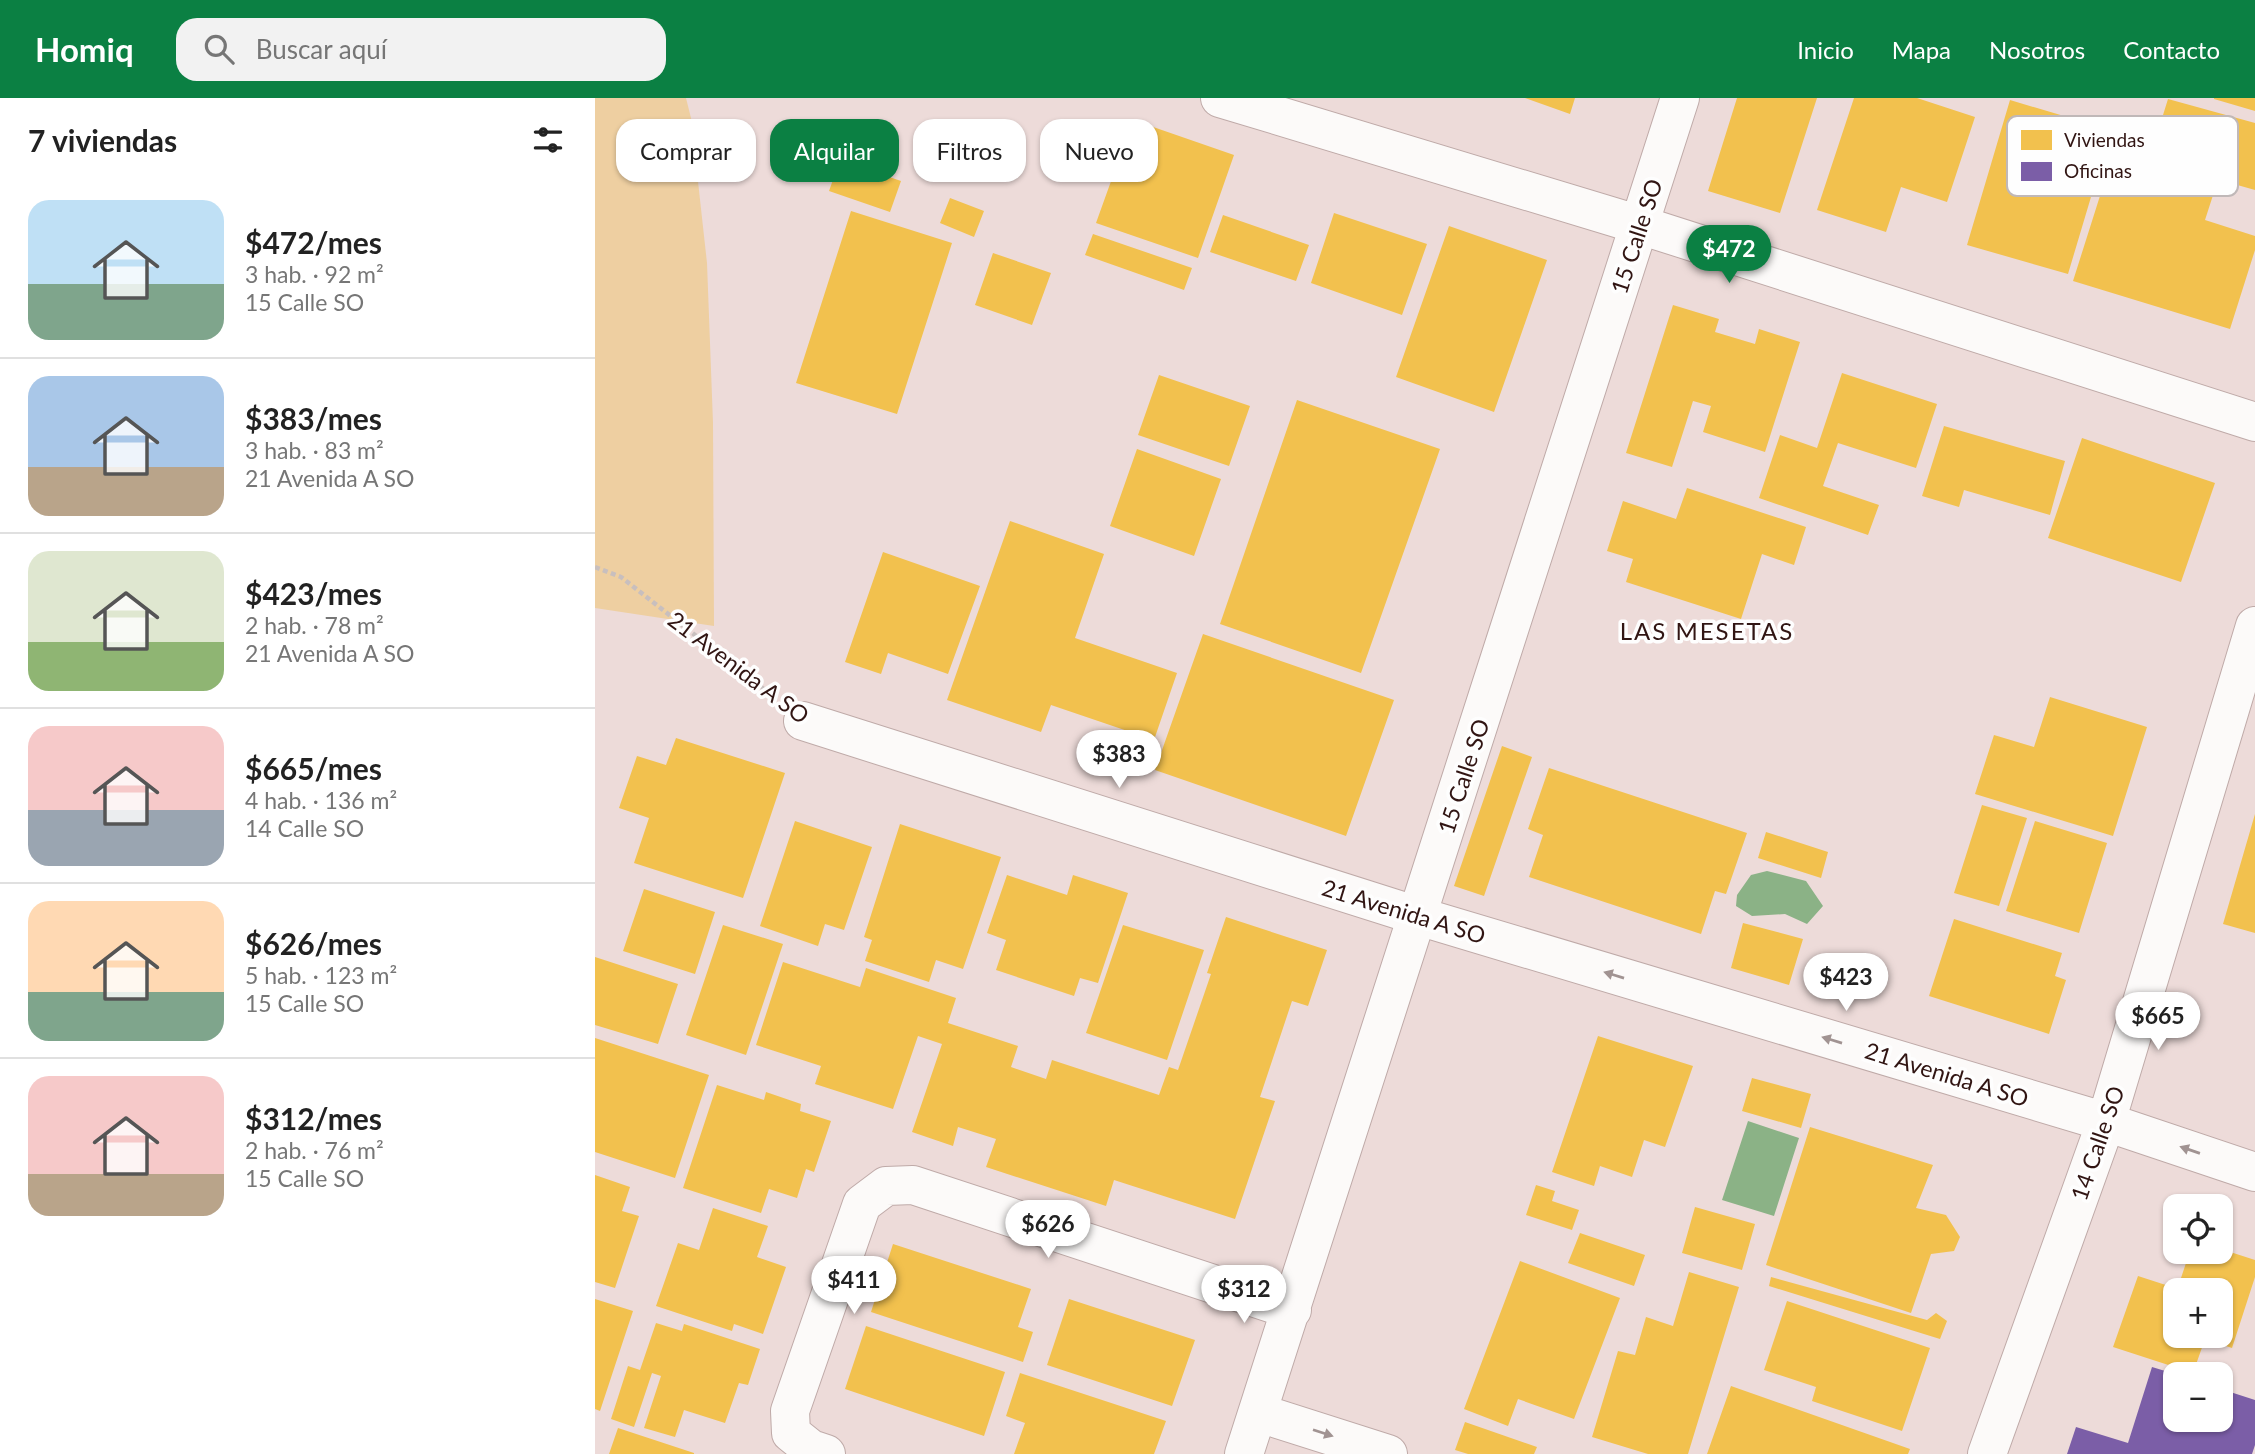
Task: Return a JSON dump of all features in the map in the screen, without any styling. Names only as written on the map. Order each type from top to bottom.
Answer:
[{"type":"street","points":[[1220,98],[1640,225],[2255,422]]},
{"type":"street","name":"15 Calle SO","points":[[1244,1454],[1681,98]]},
{"type":"street","name":"14 Calle SO","points":[[1987,1454],[2106,1122],[2248,677],[2255,626]]},
{"type":"street","name":"21 Avenida A SO","points":[[803,721],[1418,916],[2106,1122],[2255,1172]]},
{"type":"street","points":[[826,1454],[811,1449],[791,1433],[790,1411],[862,1204],[886,1186],[913,1185],[1291,1310]]},
{"type":"street","points":[[1259,1413],[1388,1454]]},
{"type":"path","name":"21 Avenida A SO","points":[[595,567],[621,577],[722,654],[803,721]]},
{"type":"shaded area","points":[[595,98],[686,98],[691,119],[616,119],[616,182],[698,182],[707,263],[713,423],[714,626],[595,608]]},
{"type":"shaded area","points":[[1767,871],[1806,881],[1823,906],[1807,924],[1785,914],[1752,916],[1736,906],[1737,895],[1751,875]]},
{"type":"shaded area","points":[[1748,1121],[1799,1138],[1774,1216],[1722,1200]]},
{"type":"building: Viviendas","points":[[1525,98],[1575,98],[1570,114]]},
{"type":"building: Viviendas","points":[[1737,98],[1817,98],[1780,213],[1708,191]]},
{"type":"building: Viviendas","points":[[1854,98],[1917,98],[1975,117],[1947,202],[1901,187],[1886,232],[1817,210]]},
{"type":"building: Viviendas","points":[[2255,98],[2255,111],[2214,99]]},
{"type":"building: Viviendas","points":[[2168,99],[2230,116],[2163,116]]},
{"type":"building: Viviendas","points":[[2010,100],[2064,116],[2007,116],[2007,196],[2091,196],[2068,274],[1967,245]]},
{"type":"building: Viviendas","points":[[2238,118],[2255,123],[2255,190],[2238,185]]},
{"type":"building: Viviendas","points":[[1158,129],[1234,155],[1198,258],[1096,223],[1111,182],[1158,182]]},
{"type":"building: Viviendas","points":[[901,181],[890,212],[829,191],[832,182]]},
{"type":"building: Viviendas","points":[[2100,196],[2213,196],[2205,220],[2255,236],[2255,250],[2230,329],[2073,281]]},
{"type":"building: Viviendas","points":[[950,198],[984,211],[974,237],[940,223]]},
{"type":"building: Viviendas","points":[[851,211],[952,243],[897,414],[796,383]]},
{"type":"building: Viviendas","points":[[1334,213],[1427,244],[1402,315],[1311,283]]},
{"type":"building: Viviendas","points":[[1223,215],[1309,245],[1296,281],[1210,252]]},
{"type":"building: Viviendas","points":[[1449,226],[1547,260],[1494,412],[1396,377]]},
{"type":"building: Viviendas","points":[[1093,234],[1192,268],[1184,290],[1085,255]]},
{"type":"building: Viviendas","points":[[993,253],[1051,273],[1032,325],[975,305]]},
{"type":"building: Viviendas","points":[[1673,305],[1719,319],[1715,332],[1755,344],[1759,329],[1800,342],[1765,452],[1703,432],[1711,406],[1693,401],[1672,467],[1626,453]]},
{"type":"building: Viviendas","points":[[1842,373],[1937,404],[1916,468],[1838,443],[1823,486],[1879,505],[1868,535],[1759,498],[1780,435],[1817,448]]},
{"type":"building: Viviendas","points":[[1159,375],[1250,406],[1229,466],[1138,435]]},
{"type":"building: Viviendas","points":[[1297,400],[1440,449],[1361,673],[1220,624]]},
{"type":"building: Viviendas","points":[[1944,426],[2065,461],[2050,515],[1964,490],[1959,507],[1922,496]]},
{"type":"building: Viviendas","points":[[2082,438],[2215,483],[2181,582],[2048,538]]},
{"type":"building: Viviendas","points":[[1137,449],[1221,479],[1194,556],[1110,526]]},
{"type":"building: Viviendas","points":[[1687,488],[1806,527],[1794,565],[1762,554],[1741,619],[1626,582],[1633,559],[1607,551],[1623,501],[1676,519]]},
{"type":"building: Viviendas","points":[[1010,521],[1104,554],[1075,638],[1177,673],[1154,740],[1051,705],[1041,732],[947,700]]},
{"type":"building: Viviendas","points":[[883,552],[980,586],[948,674],[888,653],[881,674],[845,662]]},
{"type":"building: Viviendas","points":[[1203,634],[1394,700],[1346,836],[1155,770]]},
{"type":"building: Viviendas","points":[[2050,697],[2147,727],[2113,836],[1975,794],[1994,735],[2034,747]]},
{"type":"building: Viviendas","points":[[676,738],[785,773],[743,898],[634,863],[649,818],[619,808],[637,756],[666,765]]},
{"type":"building: Viviendas","points":[[1502,746],[1532,757],[1484,896],[1454,886]]},
{"type":"building: Viviendas","points":[[1549,768],[1747,833],[1726,894],[1715,891],[1701,934],[1529,877],[1543,835],[1528,829]]},
{"type":"building: Viviendas","points":[[1982,805],[2027,818],[1999,906],[1954,893]]},
{"type":"building: Viviendas","points":[[2255,814],[2255,933],[2223,924]]},
{"type":"building: Viviendas","points":[[795,821],[872,847],[844,930],[825,924],[818,946],[760,926]]},
{"type":"building: Viviendas","points":[[2035,821],[2107,843],[2079,933],[2006,911]]},
{"type":"building: Viviendas","points":[[900,824],[1001,857],[963,969],[936,960],[929,982],[865,961],[872,940],[864,937]]},
{"type":"building: Viviendas","points":[[1766,832],[1828,852],[1821,878],[1758,858]]},
{"type":"building: Viviendas","points":[[1007,875],[1067,895],[1073,875],[1128,893],[1098,983],[1080,978],[1074,996],[996,970],[1006,940],[987,933]]},
{"type":"building: Viviendas","points":[[644,889],[715,912],[695,974],[623,951]]},
{"type":"building: Viviendas","points":[[1226,917],[1327,950],[1308,1006],[1292,1001],[1260,1097],[1275,1101],[1235,1219],[1114,1180],[1106,1206],[986,1167],[996,1139],[958,1127],[953,1146],[912,1132],[942,1044],[918,1036],[893,1109],[815,1084],[821,1066],[756,1045],[783,962],[860,987],[866,968],[956,998],[948,1023],[1018,1046],[1011,1067],[1046,1079],[1052,1060],[1159,1095],[1169,1067],[1178,1070],[1211,974],[1207,973]]},
{"type":"building: Viviendas","points":[[1954,919],[2062,953],[2055,976],[2066,980],[2049,1034],[1929,996]]},
{"type":"building: Viviendas","points":[[1743,923],[1803,939],[1789,985],[1731,968]]},
{"type":"building: Viviendas","points":[[723,925],[783,944],[746,1055],[686,1035]]},
{"type":"building: Viviendas","points":[[1123,925],[1204,950],[1167,1060],[1086,1033]]},
{"type":"building: Viviendas","points":[[595,957],[678,984],[658,1044],[595,1025]]},
{"type":"building: Viviendas","points":[[1598,1036],[1693,1066],[1665,1147],[1644,1140],[1632,1177],[1600,1166],[1594,1186],[1552,1172]]},
{"type":"building: Viviendas","points":[[595,1038],[709,1075],[675,1178],[595,1152]]},
{"type":"building: Viviendas","points":[[1752,1078],[1811,1094],[1801,1128],[1742,1111]]},
{"type":"building: Viviendas","points":[[717,1085],[764,1100],[766,1092],[801,1104],[800,1111],[831,1121],[814,1172],[806,1169],[797,1198],[769,1189],[761,1213],[683,1188]]},
{"type":"building: Viviendas","points":[[1810,1127],[1933,1165],[1916,1208],[1946,1215],[1960,1237],[1954,1251],[1931,1254],[1911,1313],[1766,1265]]},
{"type":"building: Viviendas","points":[[595,1175],[630,1187],[622,1211],[639,1216],[615,1288],[595,1282]]},
{"type":"building: Viviendas","points":[[1536,1185],[1555,1191],[1552,1201],[1579,1210],[1572,1230],[1526,1215]]},
{"type":"building: Viviendas","points":[[1695,1207],[1755,1224],[1742,1270],[1682,1253]]},
{"type":"building: Viviendas","points":[[713,1208],[768,1226],[757,1257],[786,1267],[763,1334],[734,1324],[732,1331],[656,1306],[678,1243],[699,1250]]},
{"type":"building: Viviendas","points":[[1580,1233],[1645,1255],[1634,1286],[1568,1263]]},
{"type":"building: Viviendas","points":[[893,1244],[1031,1289],[1018,1327],[1033,1332],[1023,1362],[871,1312]]},
{"type":"building: Viviendas","points":[[2233,1253],[2255,1260],[2255,1277],[2233,1345],[2233,1278],[2181,1278],[2186,1264],[2233,1264]]},
{"type":"building: Viviendas","points":[[1520,1261],[1620,1298],[1574,1419],[1518,1399],[1508,1426],[1464,1409]]},
{"type":"building: Viviendas","points":[[1689,1272],[1739,1287],[1688,1454],[1648,1454],[1592,1437],[1618,1351],[1635,1355],[1646,1317],[1673,1326]]},
{"type":"building: Viviendas","points":[[2138,1276],[2163,1284],[2163,1348],[2202,1348],[2197,1362],[2163,1363],[2113,1347]]},
{"type":"building: Viviendas","points":[[1771,1277],[1927,1320],[1936,1313],[1947,1321],[1940,1339],[1769,1286]]},
{"type":"building: Viviendas","points":[[595,1299],[633,1311],[600,1411],[595,1409]]},
{"type":"building: Viviendas","points":[[1069,1299],[1195,1340],[1172,1406],[1047,1365]]},
{"type":"building: Viviendas","points":[[1787,1301],[1930,1348],[1902,1431],[1812,1401],[1816,1387],[1764,1370]]},
{"type":"building: Viviendas","points":[[656,1323],[682,1331],[684,1324],[760,1349],[748,1385],[739,1383],[725,1423],[684,1410],[675,1437],[644,1428],[661,1376],[652,1373],[634,1427],[611,1419],[628,1366],[640,1370]]},
{"type":"building: Viviendas","points":[[866,1326],[1005,1372],[984,1436],[845,1389]]},
{"type":"building: Viviendas","points":[[1020,1373],[1166,1421],[1154,1454],[1014,1454],[1025,1423],[1006,1416]]},
{"type":"building: Viviendas","points":[[1731,1386],[1910,1449],[1908,1454],[1707,1454]]},
{"type":"building: Viviendas","points":[[1465,1422],[1537,1447],[1534,1454],[1468,1454],[1455,1450]]},
{"type":"building: Viviendas","points":[[618,1428],[694,1453],[694,1454],[609,1454]]},
{"type":"building: Oficinas","points":[[2152,1367],[2163,1370],[2163,1432],[2233,1432],[2233,1393],[2255,1400],[2255,1445],[2252,1454],[2067,1454],[2076,1427],[2128,1443]]},
{"type":"district","name":"LAS MESETAS","points":[[1707,630]]}]
